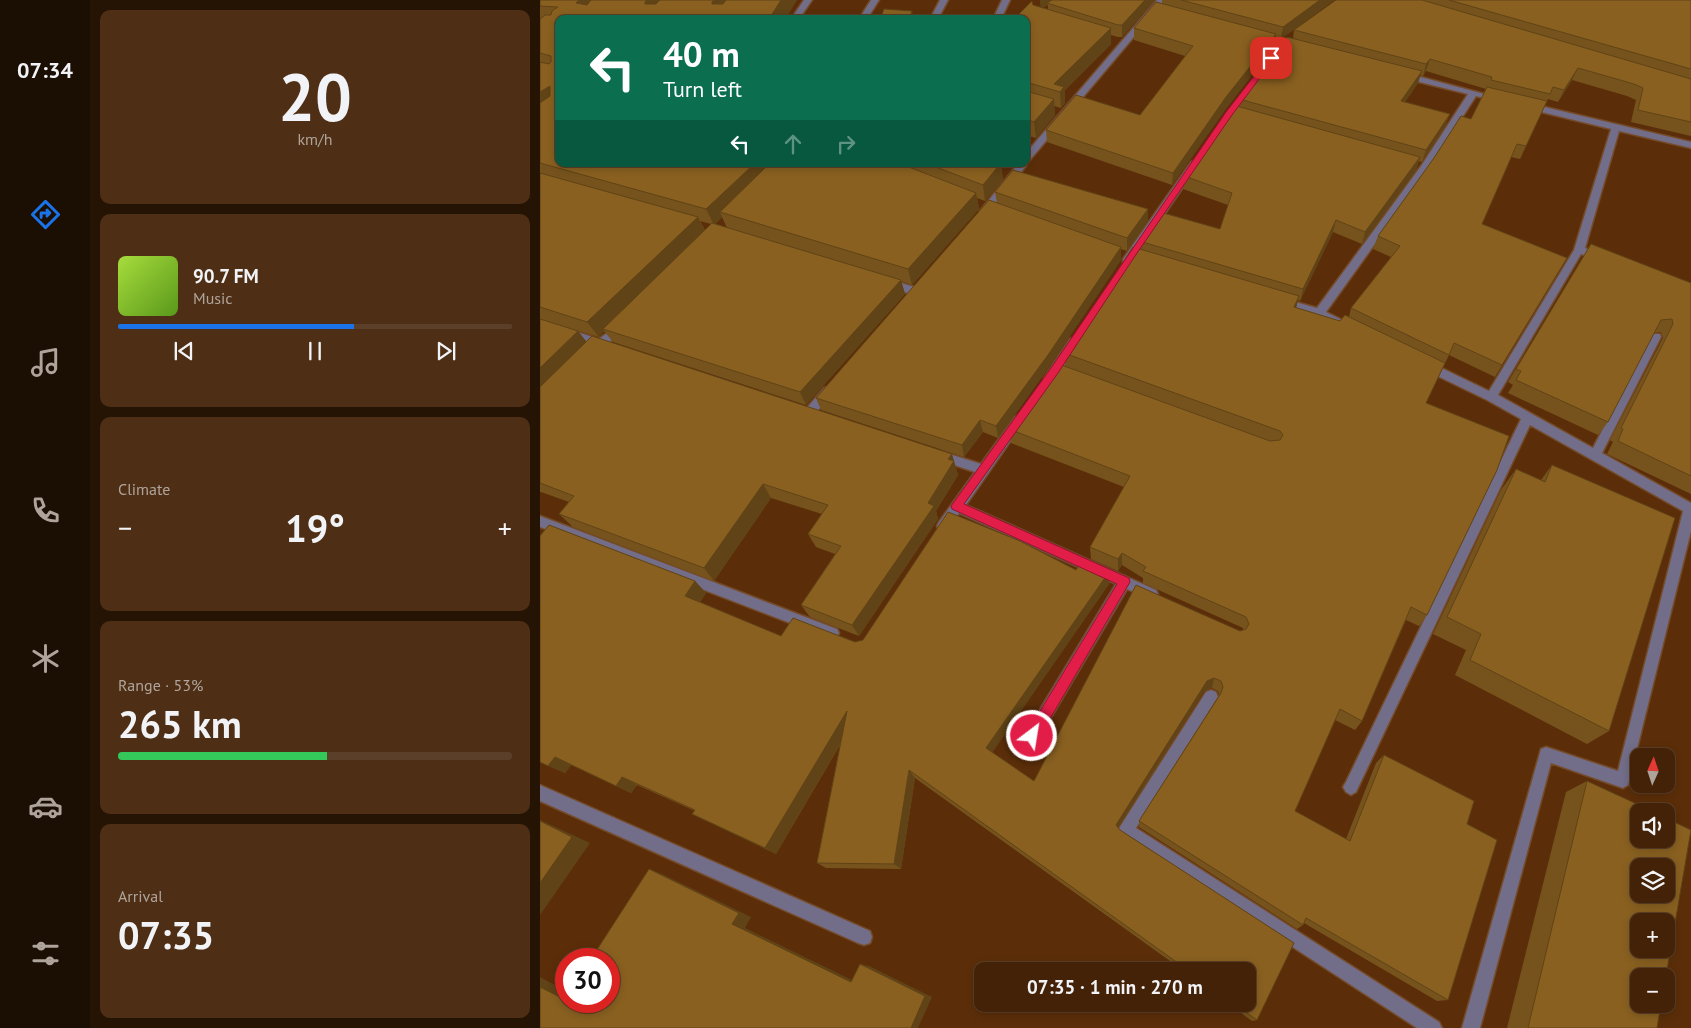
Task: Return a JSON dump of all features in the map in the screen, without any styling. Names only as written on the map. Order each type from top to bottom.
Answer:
[{"type":"street","points":[[798,15],[808,0]]},
{"type":"street","points":[[866,15],[875,0]]},
{"type":"street","points":[[936,15],[944,0]]},
{"type":"street","points":[[999,15],[1006,0]]},
{"type":"street","points":[[1030,154],[1161,0]]},
{"type":"street","points":[[1153,8],[1162,11]]},
{"type":"street","points":[[1279,48],[1297,33]]},
{"type":"street","points":[[1254,37],[1279,48],[1311,52]]},
{"type":"street","points":[[1113,40],[1123,43]]},
{"type":"street","points":[[1397,73],[1511,102]]},
{"type":"street","points":[[1319,313],[1473,93]]},
{"type":"street","points":[[1521,104],[1691,145]]},
{"type":"street","points":[[1054,110],[1064,112]]},
{"type":"street","points":[[1491,397],[1580,250],[1616,127]]},
{"type":"street","points":[[1119,273],[1201,153]]},
{"type":"street","points":[[976,221],[1021,167]]},
{"type":"street","points":[[1580,250],[1617,264]]},
{"type":"street","points":[[877,280],[914,291]]},
{"type":"street","points":[[1272,299],[1319,313],[1353,330]]},
{"type":"street","points":[[540,324],[602,348],[629,318]]},
{"type":"street","points":[[1044,386],[1059,372],[1082,330]]},
{"type":"street","points":[[1595,455],[1656,337]]},
{"type":"street","points":[[1414,360],[1491,397],[1527,419],[1691,509],[1623,780],[1546,754],[1471,1028]]},
{"type":"street","points":[[809,413],[834,385]]},
{"type":"street","points":[[934,539],[956,506],[1028,409]]},
{"type":"street","points":[[1351,787],[1527,419]]},
{"type":"street","points":[[928,452],[984,470]]},
{"type":"street","points":[[956,506],[1159,598]]},
{"type":"street","points":[[540,521],[844,638]]},
{"type":"street","points":[[1032,736],[1124,582]]},
{"type":"street","points":[[1211,697],[1126,830],[1433,1028]]},
{"type":"street","points":[[540,794],[864,937]]},
{"type":"building","points":[[540,0],[579,0],[576,3],[587,5],[591,0],[647,0],[645,4],[656,4],[660,0],[714,0],[712,4],[723,4],[726,0],[781,0],[772,15],[555,15],[555,167],[751,167],[706,209],[540,163],[540,103],[550,96],[550,86],[540,92],[540,62],[549,64],[551,56],[540,53],[540,19],[545,15],[551,15],[552,11],[558,7],[540,6]]},
{"type":"building","points":[[1052,0],[1145,0],[1122,25],[1118,25],[1047,3]]},
{"type":"building","points":[[1181,0],[1320,0],[1283,27]]},
{"type":"building","points":[[1336,0],[1422,0],[1691,79],[1691,122],[1638,110],[1643,88],[1578,68],[1564,90],[1553,87],[1550,94],[1491,80],[1492,77],[1430,59],[1426,64],[1294,30]]},
{"type":"building","points":[[1449,0],[1691,0],[1691,69]]},
{"type":"building","points":[[1032,1],[1033,5],[1111,28],[1054,84],[1064,87],[1060,92],[1030,83],[1030,15],[1018,15]]},
{"type":"building","points":[[1156,2],[1276,34],[1226,97],[1173,173],[1046,130],[1076,95],[1140,115],[1193,46],[1134,28]]},
{"type":"building","points":[[884,9],[912,11],[910,15],[882,15]]},
{"type":"building","points":[[1287,37],[1422,71],[1401,101],[1450,114],[1426,150],[1239,99]]},
{"type":"building","points":[[1487,87],[1547,101],[1526,146],[1517,144],[1482,224],[1567,258],[1502,365],[1454,343],[1449,355],[1351,308],[1400,246],[1378,236],[1434,158],[1461,116],[1471,119]]},
{"type":"building","points":[[1030,92],[1054,99],[1034,122],[1030,120]]},
{"type":"building","points":[[1233,105],[1420,157],[1365,232],[1336,220],[1303,289],[1139,241],[1160,212],[1220,229],[1232,193],[1184,176]]},
{"type":"building","points":[[766,167],[909,167],[976,193],[908,269],[720,212]]},
{"type":"building","points":[[936,167],[998,167],[983,185]]},
{"type":"building","points":[[1013,170],[1148,209],[1127,238],[995,192]]},
{"type":"building","points":[[540,173],[698,217],[587,322],[540,307]]},
{"type":"building","points":[[989,200],[1121,247],[1048,355],[996,426],[980,420],[962,445],[816,398]]},
{"type":"building","points":[[712,223],[901,280],[800,392],[603,329]]},
{"type":"building","points":[[1591,244],[1691,283],[1691,476],[1618,441],[1623,429],[1621,428],[1673,324],[1672,319],[1661,320],[1608,422],[1516,380],[1521,371],[1516,369]]},
{"type":"building","points":[[1133,247],[1299,296],[1294,307],[1340,321],[1345,315],[1445,363],[1426,403],[1509,436],[1497,470],[1427,615],[1411,607],[1362,721],[1340,709],[1295,811],[1350,841],[1384,755],[1474,801],[1467,824],[1497,840],[1448,1000],[1306,918],[1303,925],[1139,821],[1221,693],[1223,687],[1221,681],[1214,678],[1207,681],[1116,825],[1120,830],[1294,943],[1257,1020],[1246,1012],[1256,1012],[1256,962],[1176,962],[909,770],[894,864],[817,863],[847,711],[765,848],[692,814],[695,810],[622,777],[616,786],[555,757],[548,766],[540,762],[540,536],[549,525],[695,581],[685,596],[781,636],[793,618],[855,642],[863,640],[948,512],[1020,541],[1076,570],[1082,560],[1109,572],[986,748],[1034,781],[1136,585],[1240,631],[1246,629],[1249,624],[1246,617],[1143,571],[1146,567],[1122,553],[1118,559],[1090,547],[1130,476],[1009,429],[1056,363],[1270,441],[1280,440],[1283,435],[1280,431],[1064,353]]},
{"type":"building","points":[[540,319],[578,331],[540,368]]},
{"type":"building","points":[[592,336],[952,454],[948,459],[954,461],[928,503],[934,506],[852,625],[801,605],[841,546],[808,534],[828,505],[763,484],[704,568],[559,514],[574,496],[540,483],[540,387]]},
{"type":"building","points":[[1552,465],[1675,518],[1609,731],[1470,660],[1481,634],[1447,617],[1516,469],[1545,482]]},
{"type":"building","points":[[1587,781],[1635,803],[1630,803],[1630,848],[1675,848],[1675,822],[1691,830],[1675,923],[1675,913],[1630,913],[1630,958],[1669,958],[1667,968],[1630,968],[1630,1013],[1660,1013],[1657,1028],[1528,1028]]},
{"type":"building","points":[[540,821],[572,837],[540,883]]},
{"type":"building","points":[[649,869],[739,913],[732,924],[851,982],[860,964],[925,996],[911,1028],[540,1028],[540,987],[555,994],[555,1013],[620,1013],[620,948],[598,948]]},
{"type":"route","points":[[1032,736],[1124,582],[956,506],[1055,371],[1130,257],[1229,113],[1271,58]]}]
